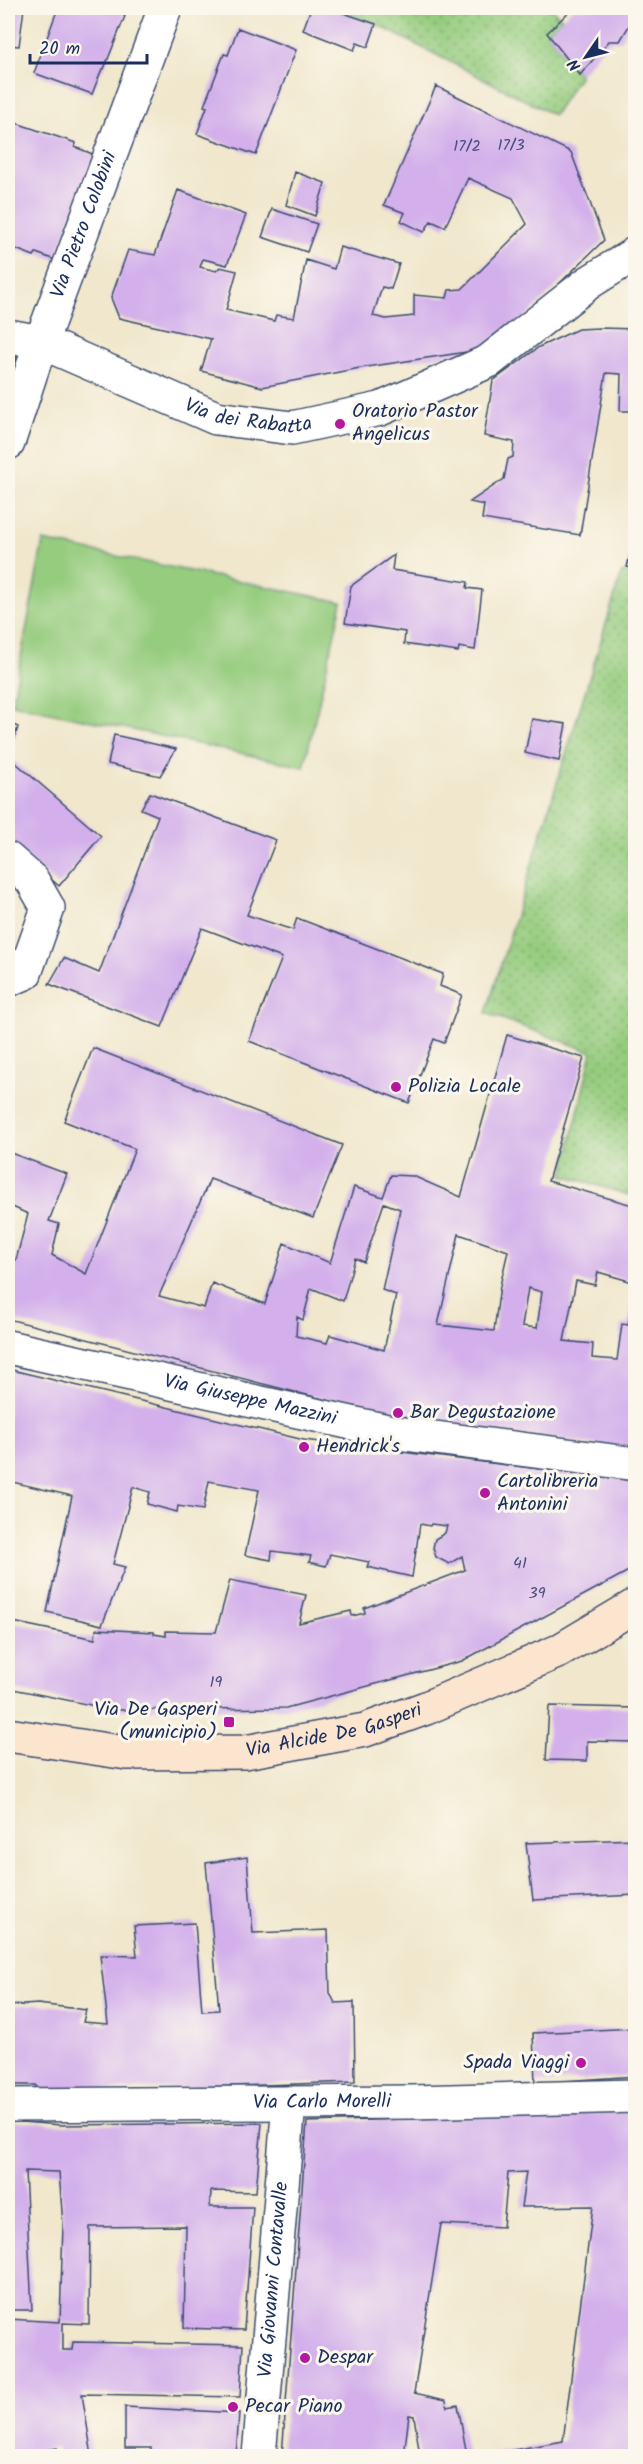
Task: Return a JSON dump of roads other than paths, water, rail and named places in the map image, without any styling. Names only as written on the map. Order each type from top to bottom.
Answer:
[{"type":"main road","name":"Via Alcide De Gasperi","points":[[8,1735],[127,1752],[245,1752],[365,1730],[426,1708],[559,1651],[636,1605]]},
{"type":"street","name":"Via Pietro Colobini","points":[[8,443],[41,342],[165,8]]},
{"type":"street","name":"Via dei Rabatta","points":[[8,336],[41,342],[216,418],[292,428],[380,409],[489,361],[588,284],[636,253]]},
{"type":"street","points":[[8,859],[32,880],[48,908],[25,974],[8,980]]},
{"type":"street","name":"Via Giuseppe Mazzini","points":[[8,1347],[397,1434],[636,1464]]},
{"type":"street","name":"Via Carlo Morelli","points":[[8,2106],[412,2102],[636,2096]]},
{"type":"street","name":"Via Giovanni Contavalle","points":[[259,2457],[289,2103]]},
{"type":"place","name":"Oratorio Pastor Angelicus","points":[[340,424]]},
{"type":"place","name":"Polizia Locale","points":[[396,1087]]},
{"type":"place","name":"Bar Degustazione","points":[[398,1413]]},
{"type":"place","name":"Hendrick's","points":[[304,1447]]},
{"type":"place","name":"Cartolibreria Antonini","points":[[485,1493]]},
{"type":"place","name":"Via De Gasperi (municipio)","points":[[229,1722]]},
{"type":"place","name":"Spada Viaggi","points":[[581,2063]]},
{"type":"place","name":"Despar","points":[[305,2358]]},
{"type":"place","name":"Pecar Piano","points":[[233,2407]]}]
